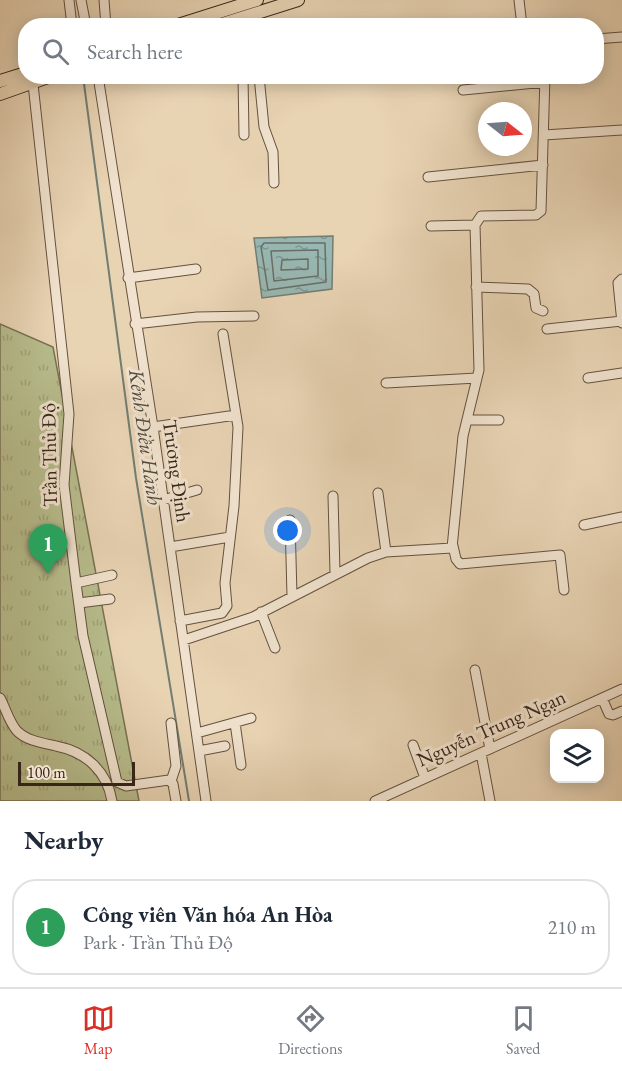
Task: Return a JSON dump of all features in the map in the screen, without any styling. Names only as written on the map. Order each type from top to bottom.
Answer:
[{"type":"main road","points":[[200,18],[257,0]]},
{"type":"main road","points":[[251,18],[298,0]]},
{"type":"main road","points":[[0,81],[18,75]]},
{"type":"main road","points":[[0,94],[33,84]]},
{"type":"street","points":[[69,0],[71,18]]},
{"type":"street","points":[[81,0],[84,18]]},
{"type":"street","points":[[104,0],[105,18]]},
{"type":"street","points":[[519,0],[521,18]]},
{"type":"street","points":[[604,38],[622,37]]},
{"type":"street","name":"Trần Thủ Độ","points":[[33,84],[69,414],[64,485],[83,636],[117,782],[126,786],[171,781]]},
{"type":"street","name":"Trương Định","points":[[99,84],[135,324],[153,426],[206,801]]},
{"type":"street","points":[[243,84],[244,135]]},
{"type":"street","points":[[260,84],[264,127],[273,152],[274,183]]},
{"type":"street","points":[[463,90],[512,84]]},
{"type":"street","points":[[545,84],[542,208],[539,213],[481,216],[475,225],[480,360],[460,456],[453,546],[456,560],[460,564],[560,555],[564,590]]},
{"type":"street","points":[[544,135],[622,130]]},
{"type":"street","points":[[429,177],[543,165]]},
{"type":"street","points":[[431,226],[475,225]]},
{"type":"street","points":[[128,278],[196,269]]},
{"type":"street","points":[[548,329],[622,322],[618,283],[622,279]]},
{"type":"street","points":[[476,287],[528,289],[534,294],[536,308],[543,311]]},
{"type":"street","points":[[135,324],[197,317],[254,316]]},
{"type":"street","points":[[180,621],[222,613],[226,609],[225,583],[238,427],[223,334]]},
{"type":"street","points":[[588,378],[622,373]]},
{"type":"street","points":[[386,384],[477,378]]},
{"type":"street","points":[[153,426],[236,415]]},
{"type":"street","points":[[467,420],[499,420]]},
{"type":"street","points":[[164,500],[196,490]]},
{"type":"street","points":[[378,493],[386,552]]},
{"type":"street","points":[[333,496],[336,573]]},
{"type":"street","points":[[584,525],[622,517]]},
{"type":"street","points":[[290,520],[292,596]]},
{"type":"street","points":[[170,547],[230,537]]},
{"type":"street","points":[[184,640],[232,626],[336,573],[386,552],[446,550],[453,546]]},
{"type":"street","points":[[76,583],[112,575]]},
{"type":"street","points":[[79,603],[110,599]]},
{"type":"street","points":[[261,612],[275,648]]},
{"type":"street","points":[[475,670],[490,801]]},
{"type":"street","name":"Nguyễn Trung Ngạn","points":[[375,801],[622,689]]},
{"type":"street","points":[[602,698],[609,714],[613,715],[622,711]]},
{"type":"street","points":[[0,699],[11,723],[19,733],[32,740],[69,749],[89,760],[105,777],[112,801]]},
{"type":"street","points":[[197,733],[251,718]]},
{"type":"street","points":[[171,723],[176,766],[171,781],[176,801]]},
{"type":"street","points":[[235,723],[241,765]]},
{"type":"street","points":[[413,745],[425,778]]},
{"type":"street","points":[[199,751],[225,746]]},
{"type":"green space","points":[[0,324],[53,347],[139,801],[0,801]]},
{"type":"water","points":[[333,236],[332,289],[262,298],[254,238]]},
{"type":"waterway","name":"Kênh Điều Hành","points":[[84,84],[136,478],[189,801]]},
{"type":"place","name":"Công viên Văn hóa An Hòa","points":[[48,574]]}]
